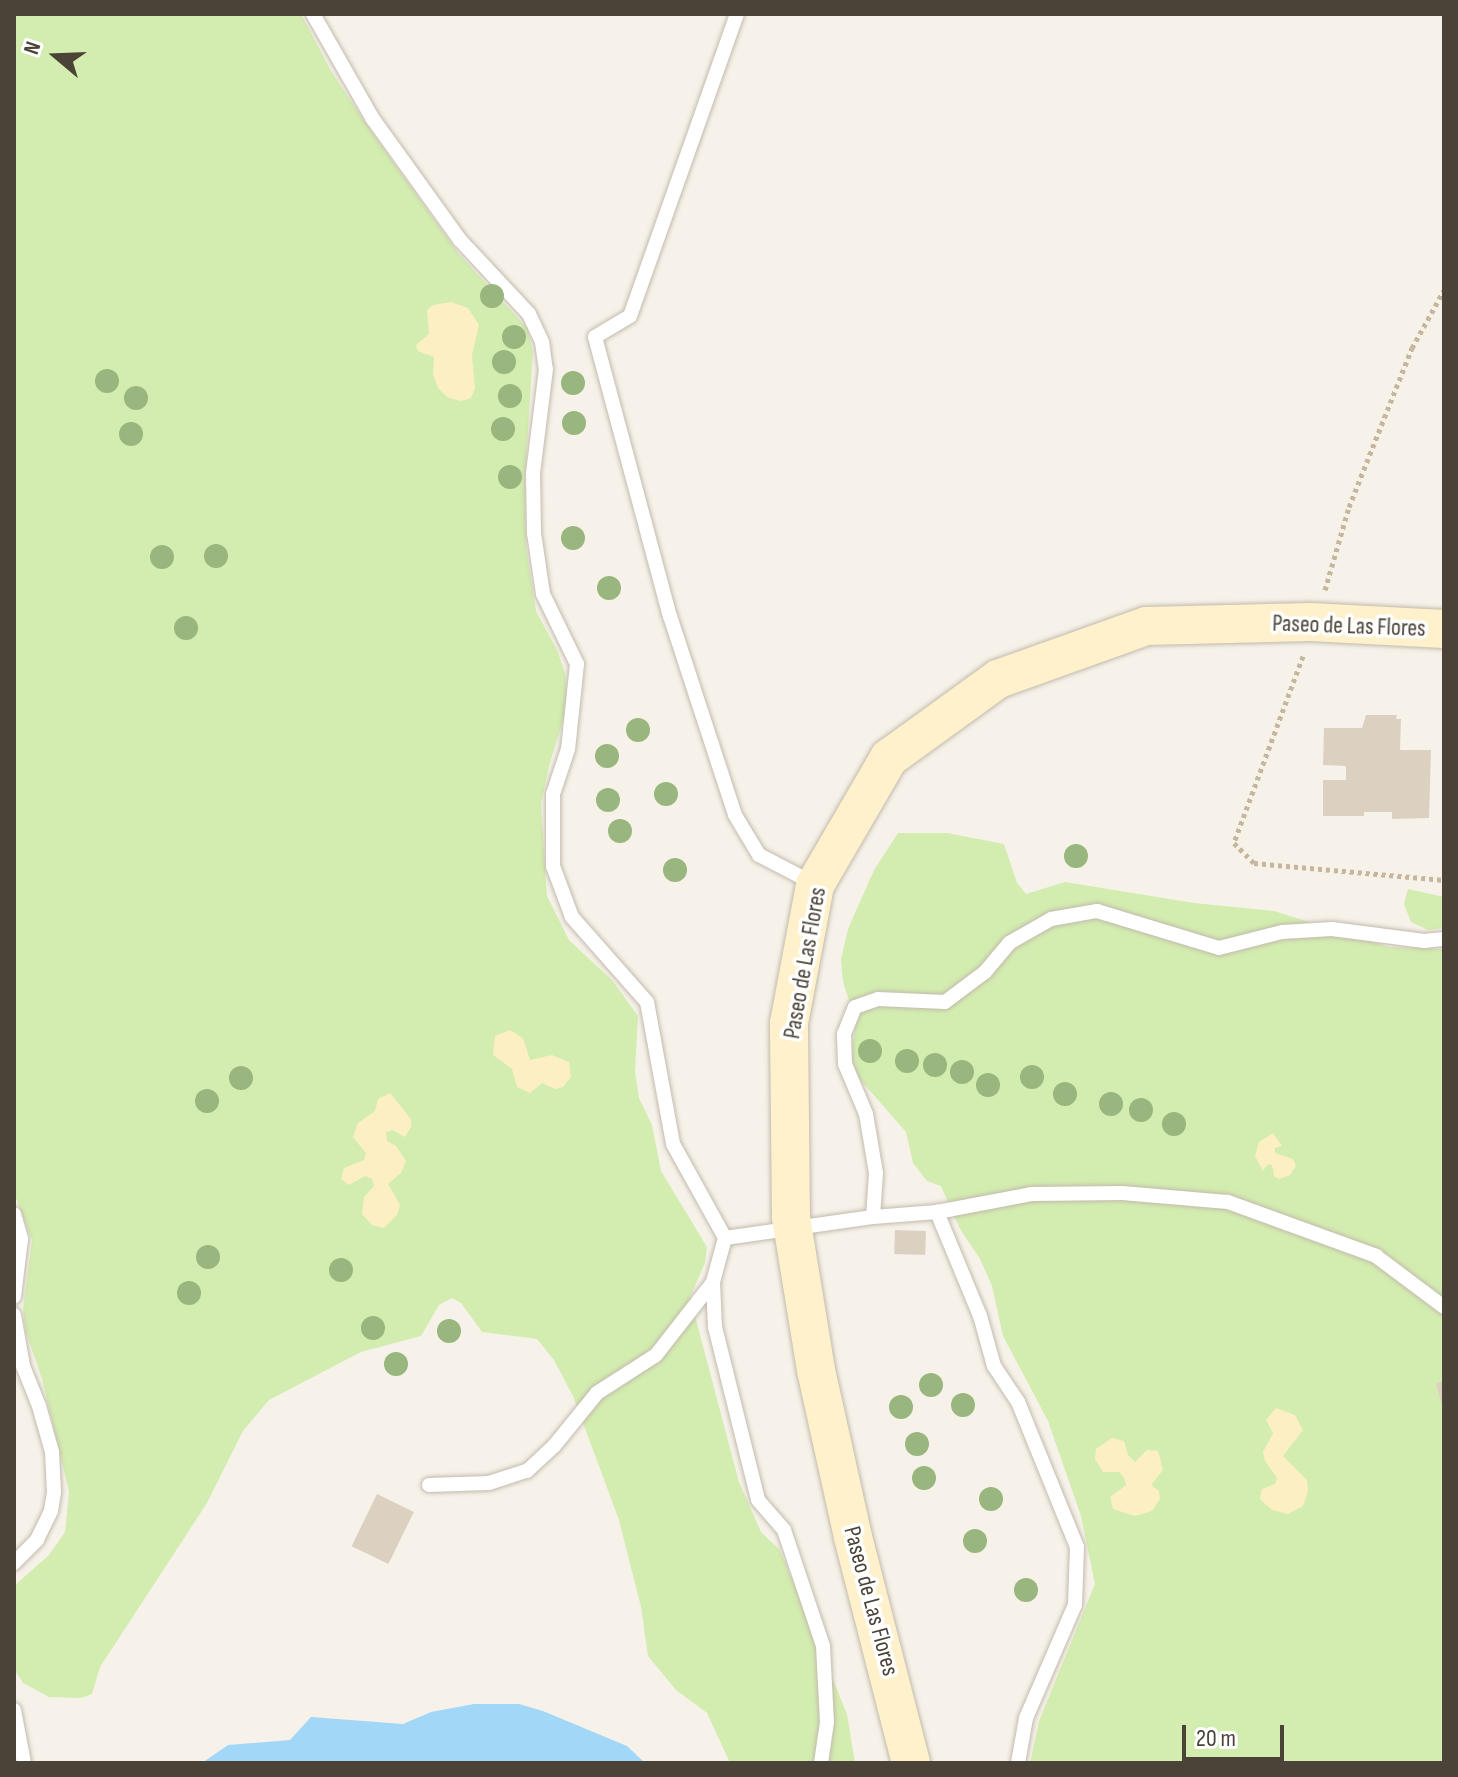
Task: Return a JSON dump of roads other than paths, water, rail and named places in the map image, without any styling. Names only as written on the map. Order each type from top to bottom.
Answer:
[{"type":"street","name":"Paseo de Las Flores","points":[[911,1763],[833,1446],[792,1228],[789,1023],[815,885],[889,758],[998,679],[1146,626],[1311,622],[1444,629]]},
{"type":"lane","points":[[313,14],[373,119],[460,240],[529,314],[542,342],[546,369],[533,474],[534,533],[543,594],[577,664],[568,749],[553,794],[553,866],[572,917],[647,1002],[673,1144],[725,1238],[713,1282],[715,1327],[758,1500],[784,1530],[823,1646],[827,1722],[821,1763]]},
{"type":"lane","points":[[737,14],[630,316],[595,337],[670,616],[735,815],[759,855],[815,885]]},
{"type":"lane","points":[[873,1217],[876,1173],[866,1114],[845,1064],[844,1034],[855,1007],[878,999],[945,1002],[985,972],[1009,943],[1051,919],[1097,911],[1219,948],[1282,932],[1332,929],[1424,941],[1444,939]]},
{"type":"lane","points":[[725,1238],[873,1217],[937,1212],[1031,1194],[1122,1193],[1228,1202],[1376,1256],[1444,1307]]},
{"type":"lane","points":[[937,1212],[980,1316],[994,1366],[1018,1402],[1077,1547],[1075,1605],[1026,1718],[1018,1763]]},
{"type":"lane","points":[[14,1214],[21,1239],[14,1297]]},
{"type":"lane","points":[[429,1485],[476,1485],[527,1471],[554,1446],[597,1393],[656,1355],[713,1282]]},
{"type":"lane","points":[[14,1315],[23,1366],[52,1452],[54,1492],[51,1511],[37,1540],[14,1563]]},
{"type":"lane","points":[[14,1710],[24,1763]]},
{"type":"water","points":[[474,1704],[519,1704],[543,1711],[627,1746],[645,1763],[202,1763],[228,1745],[290,1740],[311,1717],[403,1724],[431,1712]]}]
